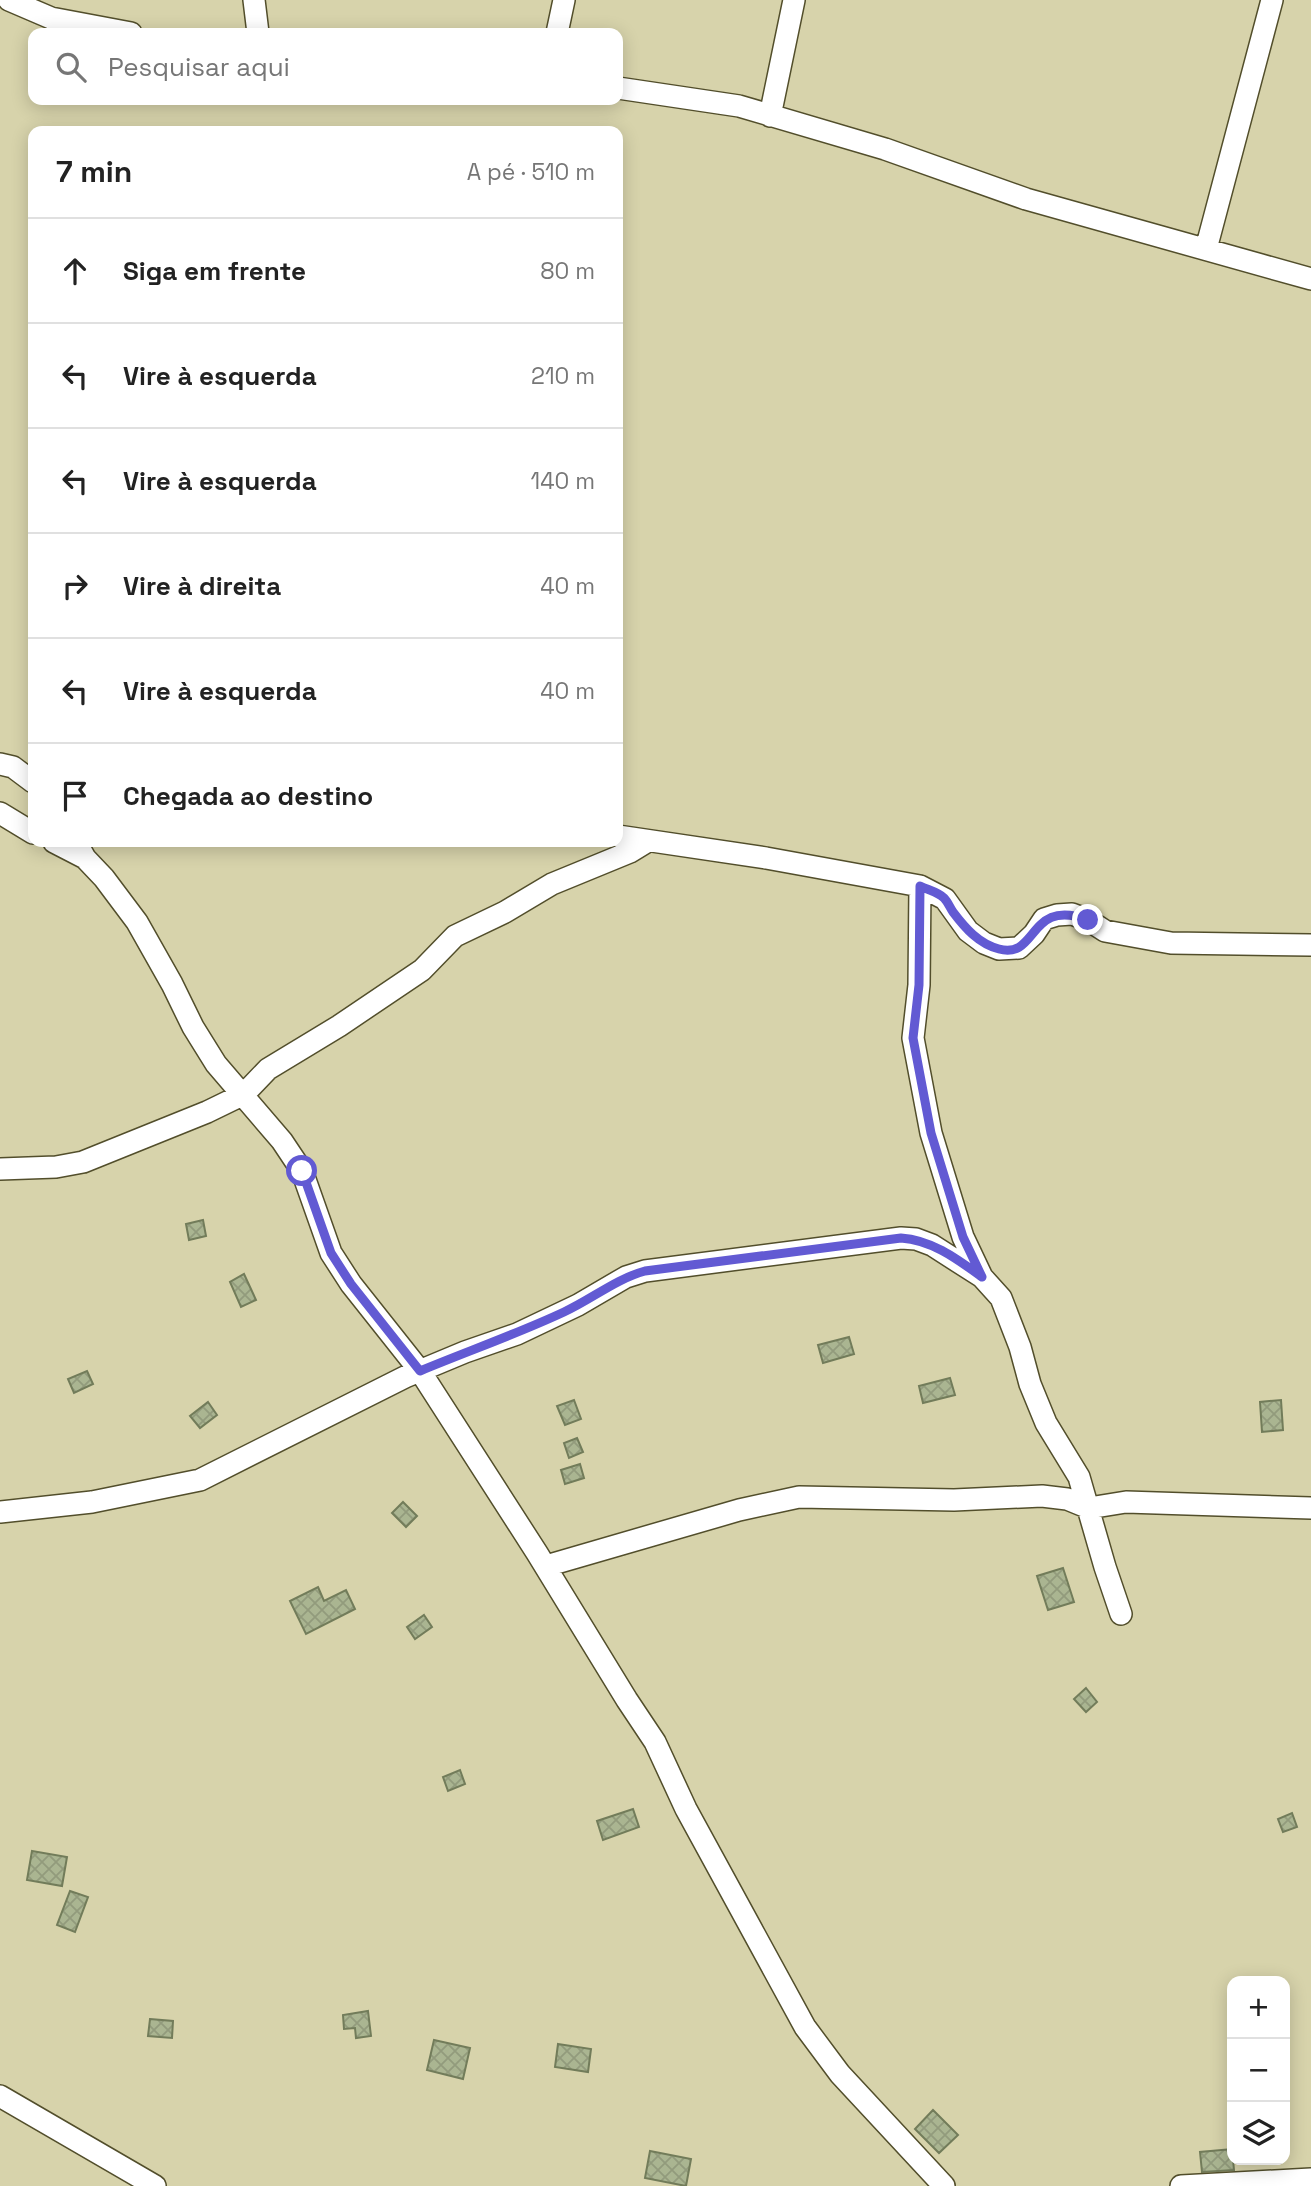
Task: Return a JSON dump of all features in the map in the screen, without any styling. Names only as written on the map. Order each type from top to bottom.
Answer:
[{"type":"street","points":[[9,0],[51,18],[104,28]]},
{"type":"street","points":[[254,0],[257,28]]},
{"type":"street","points":[[558,28],[564,0]]},
{"type":"street","points":[[770,116],[794,0]]},
{"type":"street","points":[[1206,249],[1272,0]]},
{"type":"street","points":[[623,89],[739,106],[885,149],[1026,200],[1311,279]]},
{"type":"street","points":[[0,764],[13,767],[28,778]]},
{"type":"street","points":[[0,813],[28,830]]},
{"type":"street","points":[[623,837],[766,858],[920,886],[945,899],[968,931],[984,943],[999,949],[1019,948],[1034,934],[1044,919],[1072,914],[1088,920],[1105,932],[1171,943],[1311,945]]},
{"type":"street","points":[[0,1169],[56,1167],[83,1162],[207,1112],[244,1094],[268,1069],[339,1027],[422,970],[455,936],[505,912],[552,884],[630,852],[648,841]]},
{"type":"street","points":[[81,850],[137,922],[193,1027],[216,1064],[282,1141],[302,1171],[331,1253],[351,1284],[420,1371],[655,1742],[699,1834],[805,2027],[840,2074],[944,2186]]},
{"type":"street","points":[[920,886],[919,985],[913,1038],[931,1133],[963,1237],[982,1277]]},
{"type":"street","points":[[0,1512],[92,1502],[200,1480],[420,1371],[517,1334],[578,1306],[626,1277],[645,1271],[901,1238],[916,1239],[932,1245],[982,1277],[1001,1298],[1042,1413],[1079,1478],[1121,1614]]},
{"type":"street","points":[[546,1566],[738,1510],[799,1497],[954,1500],[1042,1496],[1067,1499],[1089,1508],[1125,1502],[1311,1508]]},
{"type":"street","points":[[0,2096],[155,2186]]},
{"type":"street","points":[[1181,2186],[1311,2179]]},
{"type":"building","points":[[203,1220],[206,1236],[189,1240],[186,1224]]},
{"type":"building","points":[[244,1274],[256,1300],[241,1307],[230,1282]]},
{"type":"building","points":[[849,1337],[854,1354],[823,1363],[818,1345]]},
{"type":"building","points":[[87,1371],[93,1384],[74,1393],[68,1379]]},
{"type":"building","points":[[950,1378],[955,1395],[923,1403],[919,1386]]},
{"type":"building","points":[[574,1400],[581,1419],[565,1425],[557,1406]]},
{"type":"building","points":[[1281,1400],[1283,1430],[1262,1432],[1260,1402]]},
{"type":"building","points":[[208,1402],[217,1415],[200,1428],[190,1416]]},
{"type":"building","points":[[577,1438],[583,1452],[569,1458],[564,1443]]},
{"type":"building","points":[[580,1464],[584,1478],[565,1484],[561,1470]]},
{"type":"building","points":[[403,1502],[417,1516],[406,1527],[392,1513]]},
{"type":"building","points":[[1063,1568],[1074,1602],[1048,1610],[1037,1576]]},
{"type":"building","points":[[318,1587],[324,1601],[346,1590],[355,1609],[306,1634],[290,1601]]},
{"type":"building","points":[[424,1615],[432,1627],[415,1639],[407,1627]]},
{"type":"building","points":[[1086,1688],[1097,1702],[1086,1712],[1074,1699]]},
{"type":"building","points":[[460,1770],[465,1784],[448,1791],[443,1777]]},
{"type":"building","points":[[633,1809],[639,1827],[603,1840],[597,1821]]},
{"type":"building","points":[[1292,1813],[1297,1827],[1283,1832],[1278,1819]]},
{"type":"building","points":[[32,1851],[67,1857],[62,1886],[27,1880]]},
{"type":"building","points":[[70,1891],[88,1897],[75,1932],[57,1925]]},
{"type":"building","points":[[368,2011],[371,2036],[356,2038],[355,2028],[344,2029],[343,2015]]},
{"type":"building","points":[[150,2019],[173,2021],[172,2038],[148,2036]]},
{"type":"building","points":[[434,2040],[470,2048],[463,2079],[427,2070]]},
{"type":"building","points":[[558,2044],[591,2049],[588,2072],[555,2067]]},
{"type":"building","points":[[933,2110],[958,2135],[939,2153],[915,2129]]},
{"type":"building","points":[[1227,2149],[1227,2165],[1234,2165],[1234,2170],[1202,2172],[1200,2152]]},
{"type":"building","points":[[650,2151],[691,2159],[686,2186],[645,2178]]},
{"type":"route","points":[[302,1171],[331,1253],[351,1284],[420,1371],[517,1334],[578,1306],[626,1277],[645,1271],[901,1238],[916,1239],[932,1245],[982,1277],[963,1237],[931,1133],[913,1038],[919,985],[920,886],[945,899],[968,931],[984,943],[999,949],[1019,948],[1034,934],[1044,919],[1072,914],[1088,920]]}]
